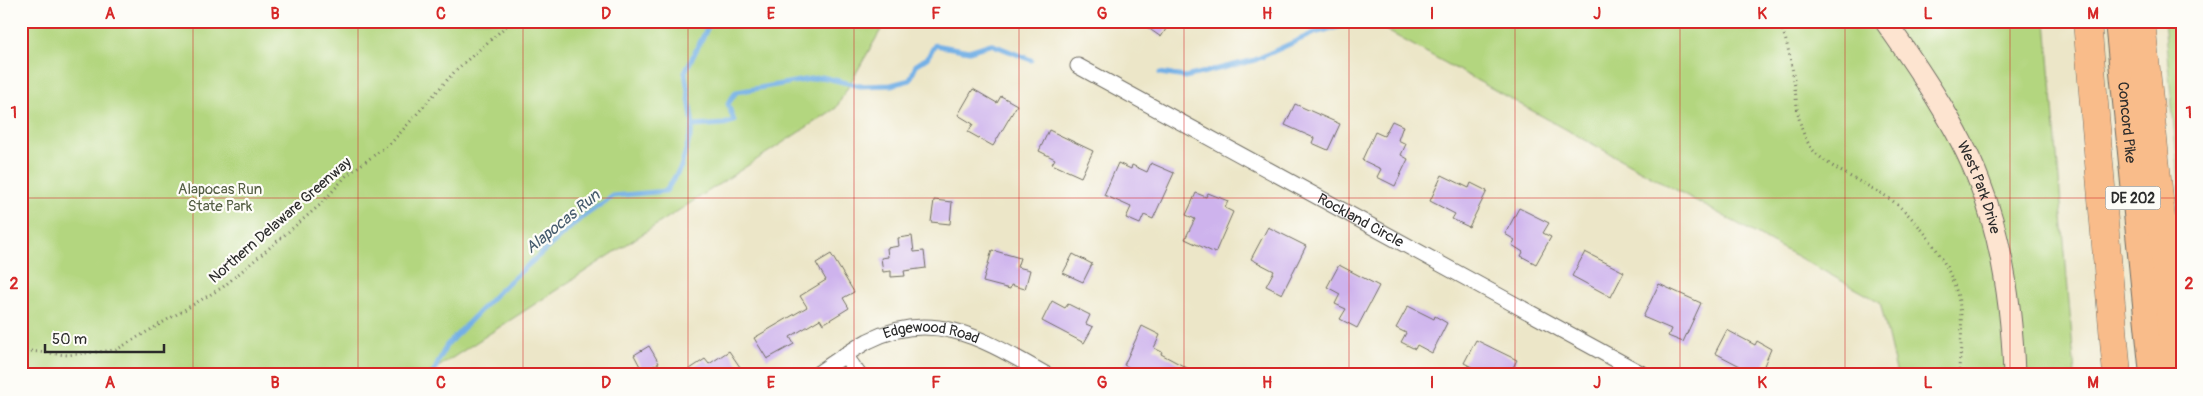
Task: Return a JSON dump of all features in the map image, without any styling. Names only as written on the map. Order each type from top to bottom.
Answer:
[{"type":"highway","name":"Concord Pike","points":[[2087,21],[2117,375]]},
{"type":"highway","points":[[2141,21],[2177,375]]},
{"type":"main road","name":"Concord Pike","points":[[2117,21],[2152,375]]},
{"type":"street","name":"West Park Drive","points":[[1885,21],[1912,60],[1958,136],[1979,180],[1996,238],[2004,274],[2009,305],[2014,375]]},
{"type":"street","name":"Rockland Circle","points":[[1078,66],[1644,375]]},
{"type":"street","name":"Edgewood Road","points":[[816,375],[868,341],[901,329],[922,326],[942,327],[986,341],[1048,375]]},
{"type":"street","points":[[845,355],[859,375]]},
{"type":"path","name":"Northern Delaware Greenway","points":[[21,350],[67,355],[116,350],[223,287],[320,205],[348,175],[392,142],[445,80],[512,21]]},
{"type":"path","points":[[1779,21],[1787,40],[1799,125],[1810,147],[1834,167],[1889,198],[1925,232],[1946,266],[1960,305],[1961,349],[1958,375]]},
{"type":"green space","name":"Alapocas Run State Park","points":[[21,21],[886,21],[836,108],[426,375],[21,375]]},
{"type":"green space","points":[[1369,21],[2046,21],[2075,375],[1897,375],[1880,302]]},
{"type":"green space","points":[[2164,21],[2182,21],[2182,212]]},
{"type":"building","points":[[1138,21],[1171,21],[1161,37]]},
{"type":"building","points":[[973,89],[997,103],[1001,96],[1017,105],[993,146],[968,132],[973,124],[958,115]]},
{"type":"building","points":[[1295,104],[1340,124],[1328,150],[1312,143],[1314,138],[1285,125]]},
{"type":"building","points":[[1392,121],[1403,126],[1398,140],[1406,144],[1401,155],[1408,159],[1395,186],[1377,177],[1381,169],[1362,160],[1375,132],[1384,136]]},
{"type":"building","points":[[1049,130],[1093,151],[1081,177],[1052,164],[1055,159],[1039,151]]},
{"type":"building","points":[[1118,163],[1131,169],[1132,165],[1147,172],[1151,163],[1174,173],[1153,219],[1144,215],[1140,224],[1126,218],[1131,207],[1104,195]]},
{"type":"building","points":[[1442,175],[1469,188],[1471,183],[1487,191],[1469,227],[1452,219],[1455,214],[1430,201]]},
{"type":"building","points":[[1196,193],[1206,197],[1208,193],[1228,201],[1225,208],[1233,212],[1215,253],[1185,239],[1195,219],[1186,215]]},
{"type":"building","points":[[934,200],[952,202],[950,224],[931,222]]},
{"type":"building","points":[[1519,208],[1549,223],[1543,233],[1551,237],[1536,264],[1521,256],[1523,252],[1512,245],[1515,240],[1505,234]]},
{"type":"building","points":[[1268,227],[1306,246],[1282,294],[1266,286],[1274,271],[1251,259]]},
{"type":"building","points":[[912,236],[914,252],[924,251],[926,268],[904,271],[905,276],[891,277],[891,271],[883,272],[881,258],[888,257],[887,248],[899,246],[898,238]]},
{"type":"building","points":[[992,250],[1020,258],[1017,267],[1030,270],[1025,289],[1011,285],[1010,289],[983,282]]},
{"type":"building","points":[[1585,252],[1624,272],[1611,297],[1572,276]]},
{"type":"building","points":[[831,254],[854,292],[843,298],[849,308],[823,324],[820,319],[790,337],[794,344],[767,359],[754,338],[807,307],[800,296],[826,280],[816,263]]},
{"type":"building","points":[[1073,254],[1092,264],[1083,282],[1063,273]]},
{"type":"building","points":[[1339,265],[1379,286],[1357,328],[1340,319],[1346,309],[1335,304],[1340,294],[1327,287]]},
{"type":"building","points":[[1659,284],[1701,303],[1683,342],[1668,336],[1671,329],[1643,317]]},
{"type":"building","points":[[1052,301],[1065,308],[1068,304],[1090,315],[1086,324],[1093,327],[1084,343],[1042,321]]},
{"type":"building","points":[[1408,306],[1434,319],[1435,316],[1447,323],[1432,353],[1417,345],[1415,349],[1401,342],[1406,333],[1396,328]]},
{"type":"building","points":[[1142,326],[1160,335],[1154,348],[1162,352],[1161,354],[1200,375],[1144,375],[1124,365]]},
{"type":"building","points":[[1727,330],[1755,345],[1757,341],[1771,349],[1760,375],[1735,375],[1740,366],[1715,353]]},
{"type":"building","points":[[1476,340],[1517,360],[1509,375],[1487,375],[1464,363]]},
{"type":"building","points":[[649,346],[659,363],[643,372],[634,355]]},
{"type":"building","points":[[729,351],[740,367],[728,375],[681,375],[705,359],[709,364]]},
{"type":"waterway","name":"Alapocas Run","points":[[432,375],[446,346],[499,291],[580,219],[613,196],[666,191],[681,167],[693,126],[685,72],[711,21]]},
{"type":"waterway","points":[[1160,73],[1185,77],[1255,60],[1314,33],[1358,22],[1436,24],[1460,21]]},
{"type":"waterway","points":[[693,126],[724,124],[734,121],[728,104],[736,92],[822,77],[860,86],[891,85],[910,80],[916,65],[927,58],[935,45],[969,51],[991,44],[1031,60]]}]
